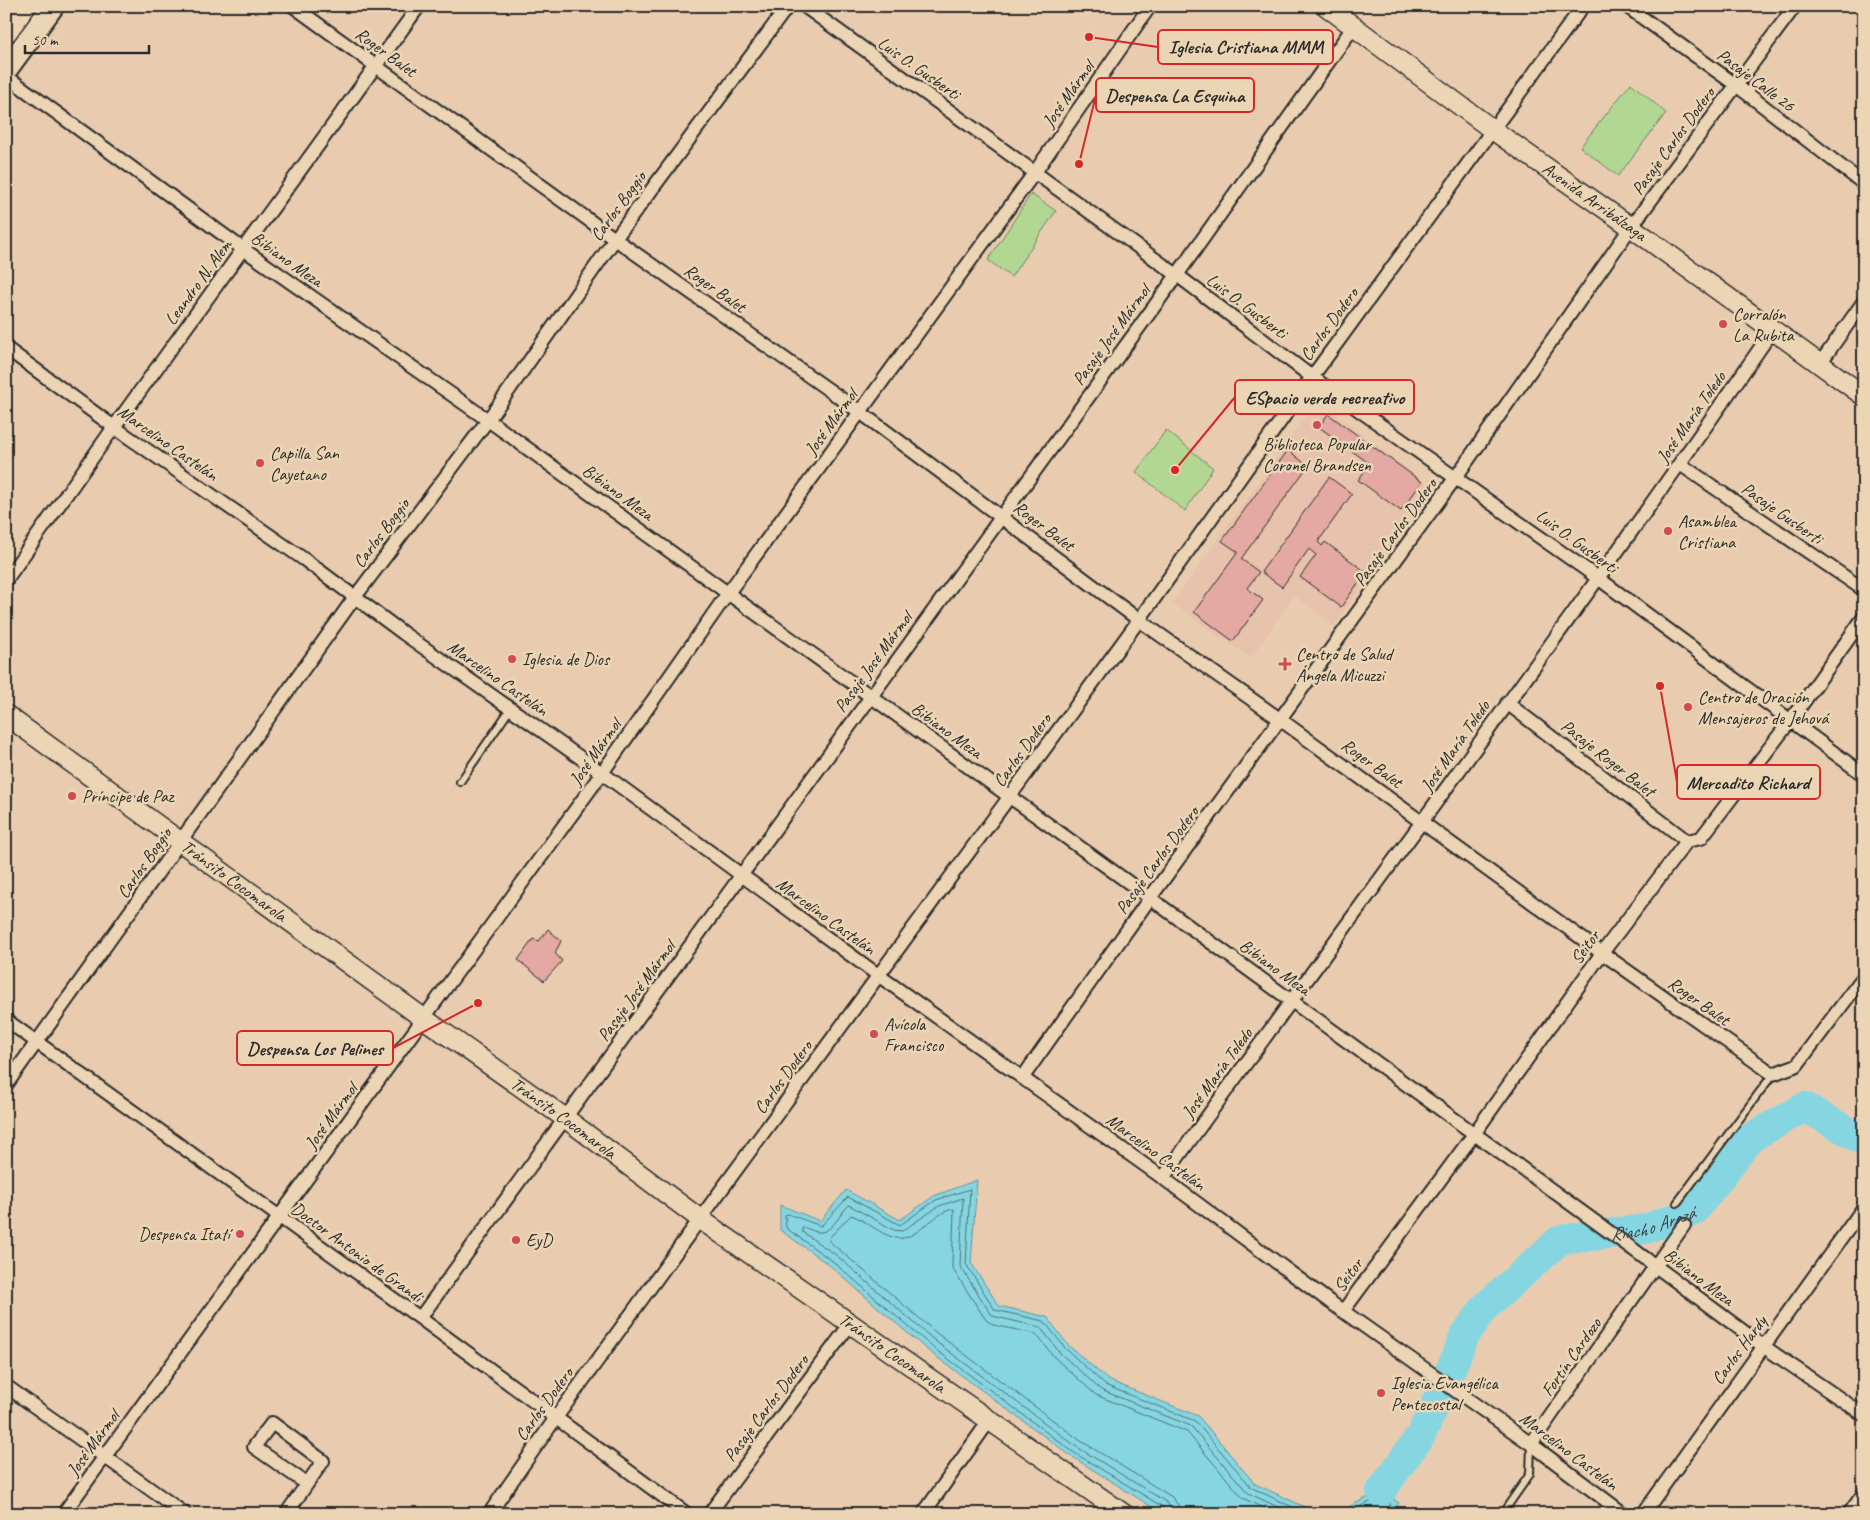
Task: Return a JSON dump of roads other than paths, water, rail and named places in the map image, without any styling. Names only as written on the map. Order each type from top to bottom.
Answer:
[{"type":"main road","points":[[6,32],[25,6]]},
{"type":"main road","points":[[6,70],[53,6]]},
{"type":"street","name":"Roger Balet","points":[[293,6],[615,239],[860,412],[1139,620],[1423,822],[1602,954],[1773,1074]]},
{"type":"street","name":"Leandro N. Alem","points":[[6,580],[114,427],[420,6]]},
{"type":"street","name":"Carlos Boggio","points":[[6,1085],[355,597],[488,420],[615,239],[788,6]]},
{"type":"street","name":"Luis O. Gusberti","points":[[804,6],[897,75],[1177,275],[1312,377],[1598,578],[1864,775]]},
{"type":"street","name":"José Mármol","points":[[63,1514],[602,773],[728,593],[1034,172],[1150,6]]},
{"type":"street","name":"Avenida Arribálzaga","points":[[1326,6],[1493,130],[1631,227],[1820,366],[1864,396]]},
{"type":"street","name":"Carlos Dodero","points":[[489,1514],[555,1419],[700,1219],[1139,620],[1312,377],[1583,6]]},
{"type":"street","name":"Pasaje Calle 26","points":[[1626,6],[1736,85],[1864,184]]},
{"type":"street","name":"Pasaje Carlos Dodero","points":[[1023,1078],[1150,898],[1456,477],[1631,227],[1795,6]]},
{"type":"street","name":"Pasaje José Mármol","points":[[420,1318],[1000,516],[1177,275],[1354,26]]},
{"type":"street","name":"Bibiano Meza","points":[[6,76],[243,249],[488,420],[728,593],[1291,1000],[1763,1346],[1864,1416]]},
{"type":"street","points":[[1820,366],[1864,301]]},
{"type":"street","name":"José María Toledo","points":[[1163,1178],[1291,1000],[1423,822],[1680,464],[1772,331]]},
{"type":"street","name":"Marcelino Castelán","points":[[6,348],[114,427],[305,560],[403,633],[602,773],[878,975],[1531,1444],[1624,1514]]},
{"type":"street","name":"Pasaje Gusberti","points":[[1680,464],[1864,590]]},
{"type":"street","name":"Seitor","points":[[1344,1310],[1474,1134],[1602,954],[1687,841],[1701,838],[1790,721],[1864,617]]},
{"type":"street","name":"Pasaje Roger Balet","points":[[1507,703],[1687,841]]},
{"type":"street","name":"Tránsito Cocomarola","points":[[6,715],[423,1018],[565,1118],[700,1219],[1124,1514]]},
{"type":"street","points":[[1773,1074],[1797,1065],[1864,976]]},
{"type":"street","name":"Doctor Antonio de Grandi","points":[[6,1020],[420,1318],[555,1419],[687,1514]]},
{"type":"street","name":"Carlos Hardy","points":[[1643,1514],[1864,1207]]},
{"type":"street","name":"Fortín Cardozo","points":[[1531,1444],[1684,1225]]},
{"type":"street","name":"Pasaje Carlos Dodero","points":[[709,1514],[851,1323]]},
{"type":"street","points":[[6,1386],[185,1514]]},
{"type":"street","points":[[923,1514],[988,1421]]},
{"type":"street","points":[[286,1514],[307,1484],[323,1461],[272,1423],[254,1447],[307,1484]]},
{"type":"street","points":[[1849,1514],[1864,1492]]},
{"type":"lane","points":[[460,782],[511,708]]},
{"type":"lane","points":[[1677,1203],[1773,1074]]},
{"type":"lane","points":[[1502,1514],[1530,1474],[1531,1444]]},
{"type":"water","points":[[977,1180],[971,1263],[999,1306],[1047,1317],[1068,1345],[1108,1380],[1198,1416],[1255,1484],[1305,1507],[1336,1513],[1381,1491],[1399,1503],[1390,1514],[1163,1514],[1071,1456],[927,1350],[828,1264],[780,1230],[780,1205],[820,1221],[846,1190],[900,1220],[934,1196]]},
{"type":"waterway","name":"Riacho Arazá","points":[[1450,1371],[1465,1335],[1486,1306],[1560,1240],[1645,1229],[1694,1211],[1750,1138],[1805,1107],[1864,1141]]},
{"type":"waterway","name":"Riacho Arazá","points":[[1381,1491],[1421,1435],[1439,1396]]},
{"type":"place","name":"Iglesia Cristiana MMM","points":[[1089,37]]},
{"type":"place","name":"Despensa La Esquina","points":[[1079,164]]},
{"type":"place","name":"Corralón La Rubita","points":[[1723,324]]},
{"type":"place","name":"Biblioteca Popular Coronel Brandsen","points":[[1317,425]]},
{"type":"place","name":"Capilla San Cayetano","points":[[260,463]]},
{"type":"place","name":"ESpacio verde recreativo","points":[[1175,470]]},
{"type":"place","name":"Asamblea Cristiana","points":[[1668,531]]},
{"type":"place","name":"Iglesia de Dios","points":[[512,659]]},
{"type":"place","name":"Centro de Salud Ángela Micuzzi","points":[[1285,664]]},
{"type":"place","name":"Mercadito Richard","points":[[1660,686]]},
{"type":"place","name":"Centro de Oración Mensajeros de Jehová","points":[[1688,707]]},
{"type":"place","name":"Príncipe de Paz","points":[[72,796]]},
{"type":"place","name":"Despensa Los Pelines","points":[[478,1003]]},
{"type":"place","name":"Avícola Francisco","points":[[874,1034]]},
{"type":"place","name":"Despensa Itatí","points":[[240,1234]]},
{"type":"place","name":"EyD","points":[[516,1240]]},
{"type":"place","name":"Iglesia Evangélica Pentecostal","points":[[1381,1393]]}]
